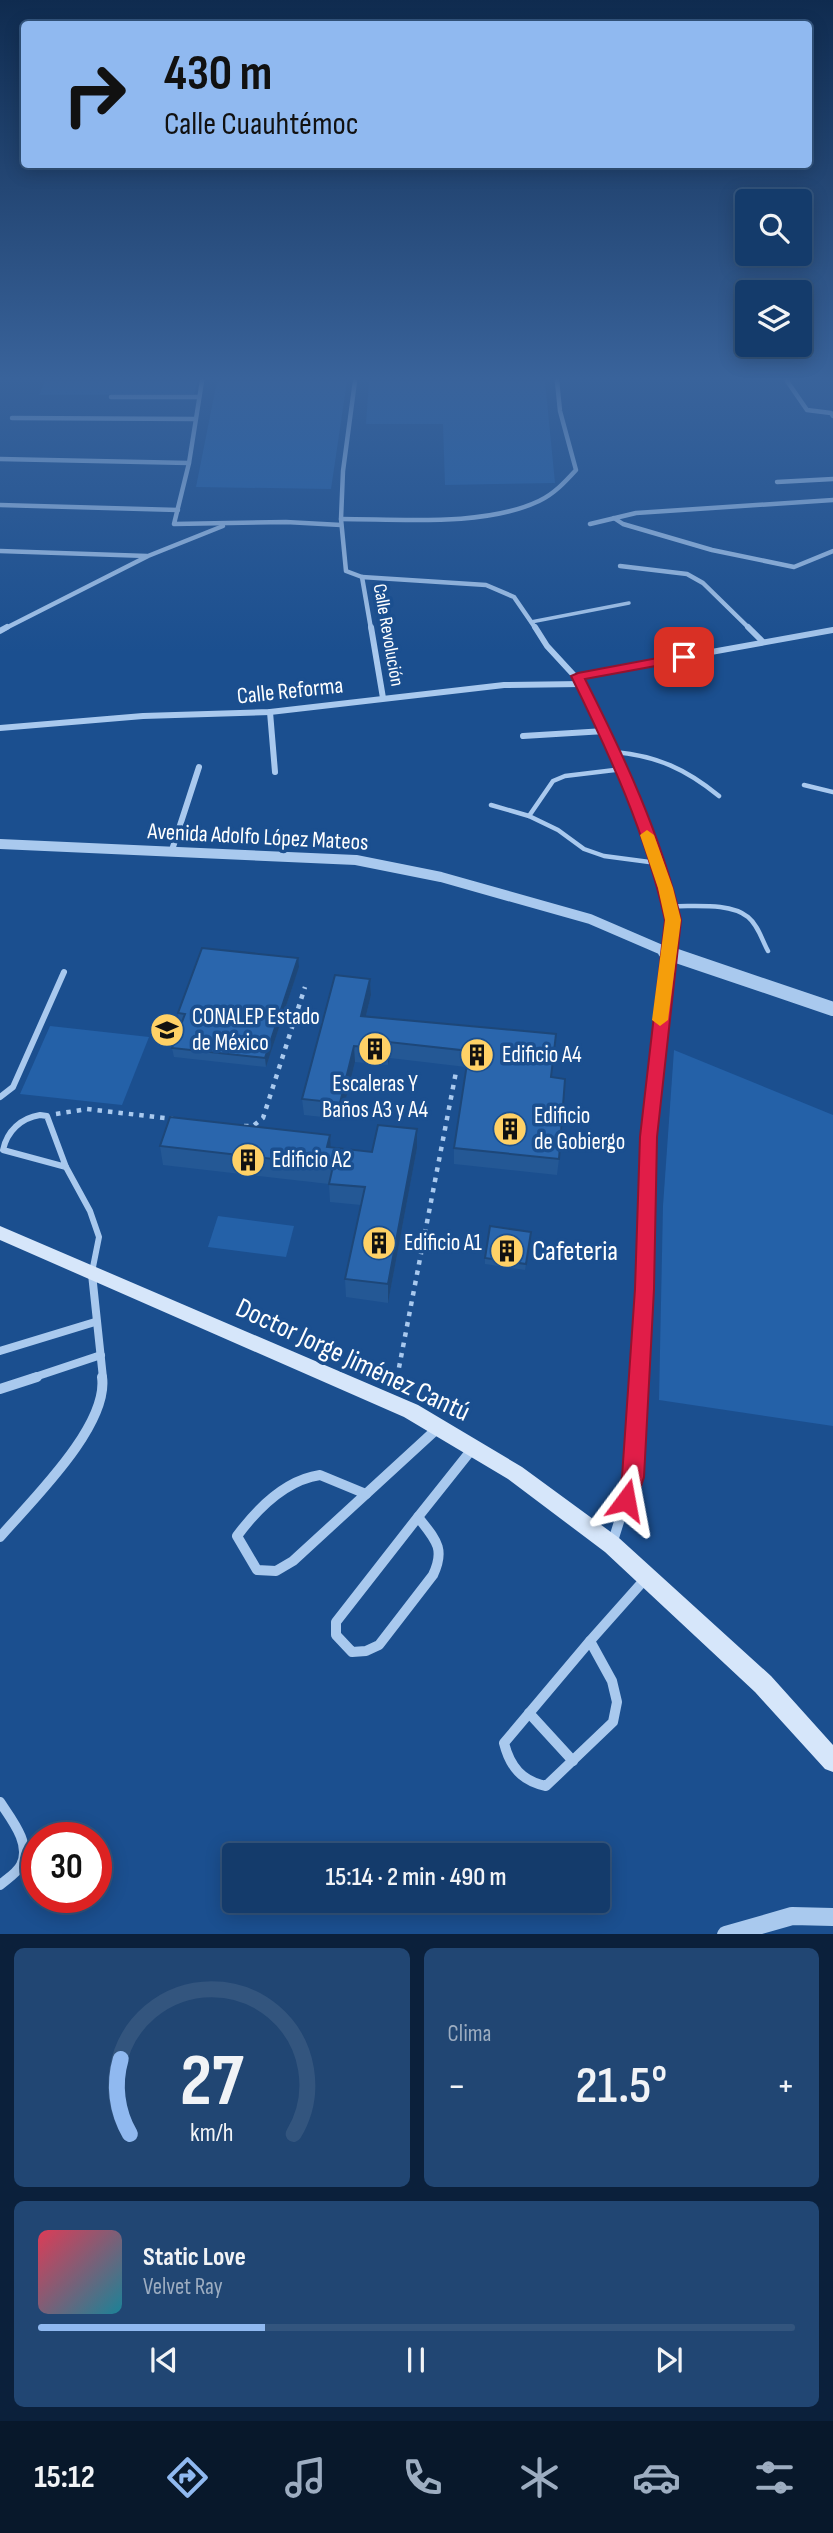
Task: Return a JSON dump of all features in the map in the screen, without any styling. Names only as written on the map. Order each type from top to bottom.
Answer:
[{"type":"main road","name":"Doctor Jorge Jiménez Cantú","points":[[0,1233],[391,1403],[439,1426],[474,1447],[515,1473],[612,1545],[763,1684],[833,1761]]},
{"type":"street","points":[[187,471],[174,524],[441,519],[508,510],[537,502],[565,484],[575,471]]},
{"type":"street","points":[[343,471],[341,522],[346,571],[362,577],[486,585],[514,597],[547,646],[580,680],[623,769],[670,906],[673,920],[649,1137],[645,1289],[633,1477],[612,1545]]},
{"type":"street","points":[[777,482],[833,479]]},
{"type":"street","points":[[590,524],[636,513],[833,500]]},
{"type":"street","points":[[0,505],[178,509]]},
{"type":"street","points":[[613,518],[623,524],[712,550],[794,567],[833,551]]},
{"type":"street","points":[[0,631],[148,556],[230,523]]},
{"type":"street","points":[[0,551],[148,556]]},
{"type":"street","points":[[620,566],[687,574],[703,583],[763,642]]},
{"type":"street","name":"Calle Revolución","points":[[362,577],[383,698]]},
{"type":"street","name":"Calle Reforma","points":[[0,728],[143,716],[270,712],[504,685],[580,680],[833,630]]},
{"type":"street","points":[[270,712],[275,772]]},
{"type":"street","points":[[523,736],[605,731]]},
{"type":"street","points":[[171,853],[199,767]]},
{"type":"street","name":"Avenida Adolfo López Mateos","points":[[0,844],[356,860],[429,875],[590,919],[668,953],[833,1009]]},
{"type":"street","points":[[0,1537],[81,1443],[104,1389],[94,1322],[92,1273]]},
{"type":"street","points":[[0,1351],[94,1322]]},
{"type":"street","points":[[0,1389],[101,1355]]},
{"type":"street","points":[[367,1493],[321,1475],[296,1481],[246,1522],[237,1536],[257,1570],[276,1571],[293,1561],[367,1493],[439,1426]]},
{"type":"street","points":[[418,1517],[441,1555],[436,1573],[379,1644],[366,1651],[352,1652],[335,1637],[333,1630],[336,1622],[418,1517],[474,1447]]},
{"type":"street","points":[[590,1640],[612,1681],[617,1702],[613,1722],[546,1786],[529,1783],[508,1760],[504,1743],[590,1640],[647,1578]]},
{"type":"street","points":[[529,1713],[573,1761]]},
{"type":"street","points":[[0,1802],[16,1826],[23,1846],[21,1865],[0,1885]]},
{"type":"street","points":[[726,1934],[766,1920],[821,1914],[833,1917]]},
{"type":"lane","points":[[531,622],[629,603]]},
{"type":"lane","points":[[615,752],[668,760],[692,772],[719,796]]},
{"type":"lane","points":[[529,816],[553,781],[565,776],[623,769]]},
{"type":"lane","points":[[804,785],[833,792]]},
{"type":"lane","points":[[491,805],[529,816],[558,830],[584,849],[604,856],[657,863]]},
{"type":"lane","points":[[670,906],[745,914],[753,922],[768,951]]},
{"type":"lane","points":[[0,1097],[13,1087],[64,972]]},
{"type":"lane","points":[[66,1167],[10,1154],[3,1150],[4,1143],[26,1116],[38,1113],[47,1116],[66,1167],[90,1212],[99,1237],[92,1273]]},
{"type":"path","points":[[239,1127],[253,1126],[263,1118],[305,987]]},
{"type":"path","points":[[391,1403],[456,1072]]},
{"type":"path","points":[[47,1116],[87,1109],[184,1120]]},
{"type":"shaded area","points":[[199,471],[334,471],[331,489],[196,487]]},
{"type":"shaded area","points":[[445,471],[554,471],[555,483],[445,485]]},
{"type":"shaded area","points":[[50,1026],[149,1037],[122,1105],[20,1094]]},
{"type":"shaded area","points":[[674,1050],[833,1115],[833,1426],[659,1400],[663,1206]]},
{"type":"shaded area","points":[[218,1216],[294,1226],[286,1257],[208,1247]]},
{"type":"building","points":[[202,948],[298,958],[265,1058],[172,1048],[185,1014],[178,1013]]},
{"type":"building","points":[[335,975],[370,979],[361,1016],[556,1034],[551,1077],[565,1079],[559,1159],[454,1148],[469,1051],[389,1042],[388,1049],[354,1046],[340,1103],[302,1099]]},
{"type":"building","points":[[170,1117],[330,1135],[327,1147],[372,1152],[378,1125],[417,1129],[388,1284],[345,1279],[365,1187],[329,1184],[333,1166],[160,1146]]},
{"type":"building","name":"Cafeteria","points":[[490,1226],[531,1232],[526,1264],[485,1258]]},
{"type":"slow traffic","points":[[647,835],[666,888],[673,920],[660,1020]]},
{"type":"place","name":"CONALEP Estado de México","points":[[167,1030]]},
{"type":"place","name":"Escaleras Y Baños A3 y A4","points":[[375,1049]]},
{"type":"place","name":"Edificio A4","points":[[477,1055]]},
{"type":"place","name":"Edificio de Gobiergo","points":[[510,1129]]},
{"type":"place","name":"Edificio A2","points":[[248,1160]]},
{"type":"place","name":"Edificio A1","points":[[379,1243]]},
{"type":"place","name":"Cafeteria","points":[[507,1251]]},
{"type":"route","points":[[626,1500],[633,1477],[645,1289],[649,1137],[659,1027],[673,920],[666,888],[623,769],[578,676],[684,657]]}]
